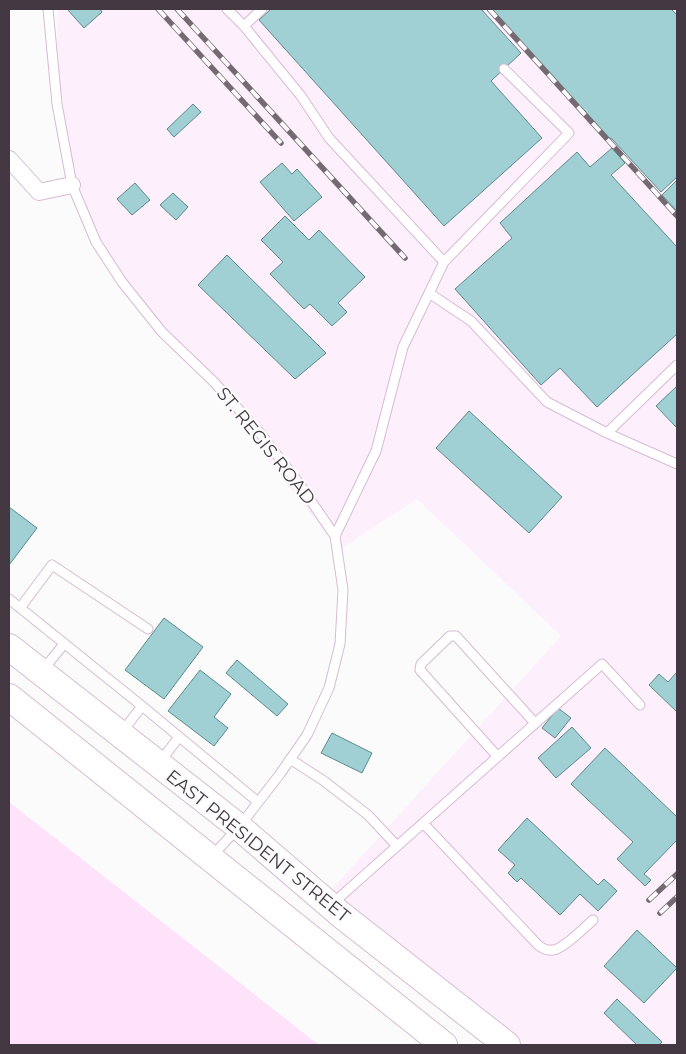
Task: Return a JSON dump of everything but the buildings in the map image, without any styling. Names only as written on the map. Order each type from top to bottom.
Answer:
[{"type":"main road","name":"EAST PRESIDENT STREET","points":[[9,647],[239,828],[330,906],[507,1045]]},
{"type":"main road","points":[[9,697],[444,1045]]},
{"type":"street","points":[[9,159],[39,192],[72,185]]},
{"type":"lane","name":"ST. REGIS ROAD","points":[[48,9],[57,104],[72,185],[96,242],[122,282],[162,332],[214,382],[260,433],[298,482],[335,536],[343,590],[340,644],[329,688],[307,735],[239,828],[210,858]]},
{"type":"lane","points":[[227,9],[244,26],[301,96],[329,138],[444,262]]},
{"type":"lane","points":[[244,26],[262,9]]},
{"type":"lane","points":[[335,536],[376,451],[403,347],[444,262],[569,133],[504,69]]},
{"type":"lane","points":[[429,293],[471,321],[547,402],[607,433],[677,464]]},
{"type":"lane","points":[[607,433],[677,366]]},
{"type":"lane","points":[[20,608],[52,565],[148,629]]},
{"type":"lane","points":[[9,599],[258,802]]},
{"type":"lane","points":[[498,757],[420,670],[420,664],[450,636],[456,636],[535,723]]},
{"type":"lane","points":[[41,673],[64,644]]},
{"type":"lane","points":[[330,906],[602,664],[640,705]]},
{"type":"lane","points":[[120,734],[142,706]]},
{"type":"lane","points":[[158,765],[179,737]]},
{"type":"lane","points":[[290,759],[324,781],[368,814],[397,846]]},
{"type":"lane","points":[[423,823],[538,946],[544,950],[555,950],[563,946],[593,920]]},
{"type":"shaded area","points":[[58,9],[677,9],[677,1045],[506,1045],[323,899],[561,636],[417,499],[339,550],[96,242],[65,146],[55,78]]},
{"type":"shaded area","points":[[9,802],[319,1045],[9,1045]]},
{"type":"railway","points":[[158,9],[281,143]]},
{"type":"railway","points":[[177,9],[405,258]]},
{"type":"railway","points":[[489,9],[677,216]]},
{"type":"railway","points":[[649,900],[677,874]]},
{"type":"railway","points":[[660,913],[677,897]]}]
